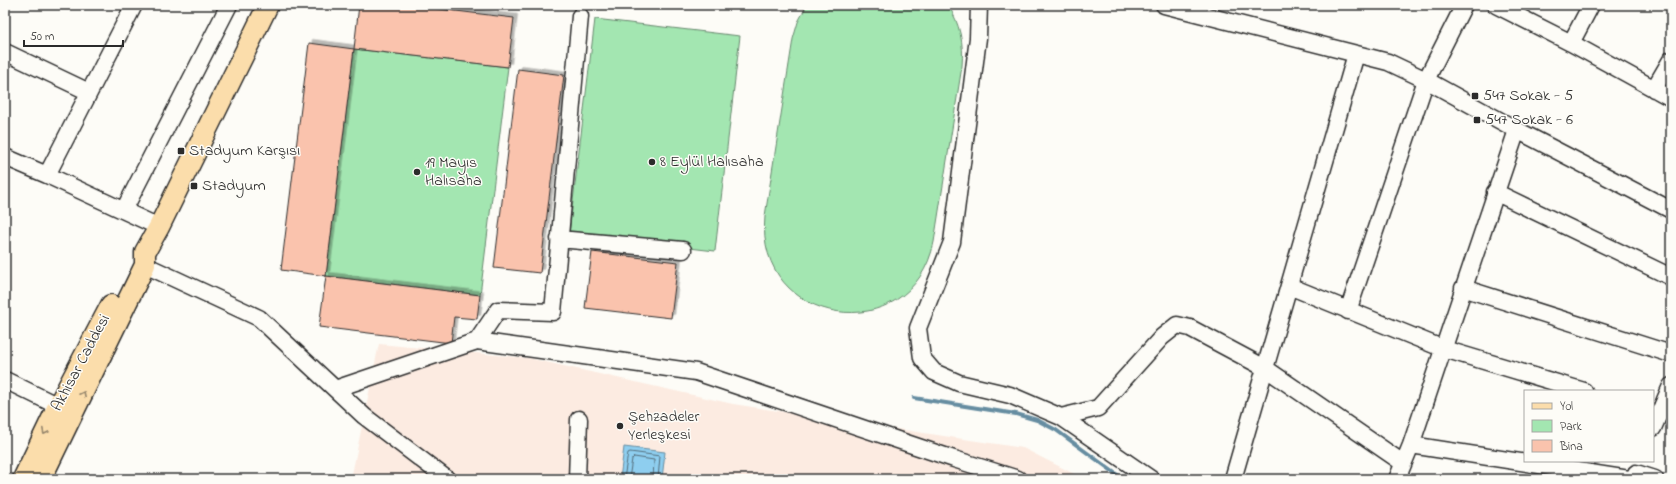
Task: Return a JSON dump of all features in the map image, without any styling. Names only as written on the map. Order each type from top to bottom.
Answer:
[{"type":"main road","name":"Akhisar Caddesi","points":[[23,479],[65,410],[134,261],[145,258],[268,5]]},
{"type":"main road","points":[[41,479],[65,410]]},
{"type":"street","points":[[124,210],[229,5]]},
{"type":"street","points":[[979,5],[978,38],[952,242],[918,328],[922,358],[934,372],[953,381],[1010,395],[1061,417],[1151,479]]},
{"type":"street","points":[[1164,5],[1388,62],[1426,80],[1517,130],[1671,210]]},
{"type":"street","points":[[1348,311],[1426,80],[1464,5]]},
{"type":"street","points":[[1496,5],[1571,43],[1671,98]]},
{"type":"street","points":[[1571,43],[1590,5]]},
{"type":"street","points":[[47,175],[132,6]]},
{"type":"street","points":[[477,341],[498,310],[553,312],[580,16]]},
{"type":"street","points":[[5,52],[90,92]]},
{"type":"street","points":[[1233,479],[1356,54]]},
{"type":"street","points":[[1654,89],[1671,60]]},
{"type":"street","points":[[1397,479],[1411,445],[1517,130]]},
{"type":"street","points":[[5,157],[159,227]]},
{"type":"street","points":[[1495,192],[1671,277]]},
{"type":"street","points":[[559,239],[683,250]]},
{"type":"street","points":[[145,258],[259,318],[364,416],[447,479]]},
{"type":"street","points":[[1289,286],[1444,349],[1581,390]]},
{"type":"street","points":[[1463,288],[1671,354]]},
{"type":"street","points":[[1061,417],[1098,408],[1162,337],[1177,324],[1190,328],[1265,368],[1403,463]]},
{"type":"street","points":[[335,389],[477,341],[696,372],[946,457],[1018,479]]},
{"type":"street","points":[[5,380],[65,410]]},
{"type":"street","points":[[1654,422],[1656,410],[1671,386]]},
{"type":"street","points":[[577,479],[579,419]]},
{"type":"street","points":[[1411,445],[1524,459]]},
{"type":"street","points":[[1545,462],[1635,473],[1655,479]]},
{"type":"shaded area","name":"Şehzadeler Yerleşkesi","points":[[379,344],[528,358],[733,404],[1023,448],[1084,479],[351,479]]},
{"type":"green space","points":[[807,5],[948,5],[956,19],[962,42],[962,66],[934,242],[920,277],[897,300],[868,311],[837,312],[808,302],[784,282],[768,253],[765,216],[793,39],[798,22]]},
{"type":"green space","name":"8 Eylül Halısaha","points":[[595,19],[740,36],[715,251],[569,234]]},
{"type":"green space","name":"19 Mayıs Halısaha","points":[[354,49],[508,67],[480,295],[326,276]]},
{"type":"water","points":[[624,447],[665,452],[662,479],[620,479]]},
{"type":"building","points":[[359,5],[406,5],[514,18],[508,67],[354,49]]},
{"type":"building","points":[[309,43],[354,49],[326,276],[281,270]]},
{"type":"building","points":[[518,69],[564,75],[540,273],[494,268]]},
{"type":"building","points":[[592,252],[678,262],[671,318],[585,308]]},
{"type":"building","points":[[326,276],[480,295],[477,319],[454,317],[451,343],[319,327]]},
{"type":"waterway","points":[[914,398],[1016,414],[1037,420],[1056,430],[1123,479]]},
{"type":"place","name":"547 Sokak - 5","points":[[1475,96]]},
{"type":"place","name":"547 Sokak - 6","points":[[1477,120]]},
{"type":"place","name":"Stadyum Karşısı","points":[[181,151]]},
{"type":"place","name":"8 Eylül Halısaha","points":[[652,162]]},
{"type":"place","name":"19 Mayıs Halısaha","points":[[417,172]]},
{"type":"place","name":"Stadyum","points":[[194,186]]},
{"type":"place","name":"Şehzadeler Yerleşkesi","points":[[620,426]]}]
